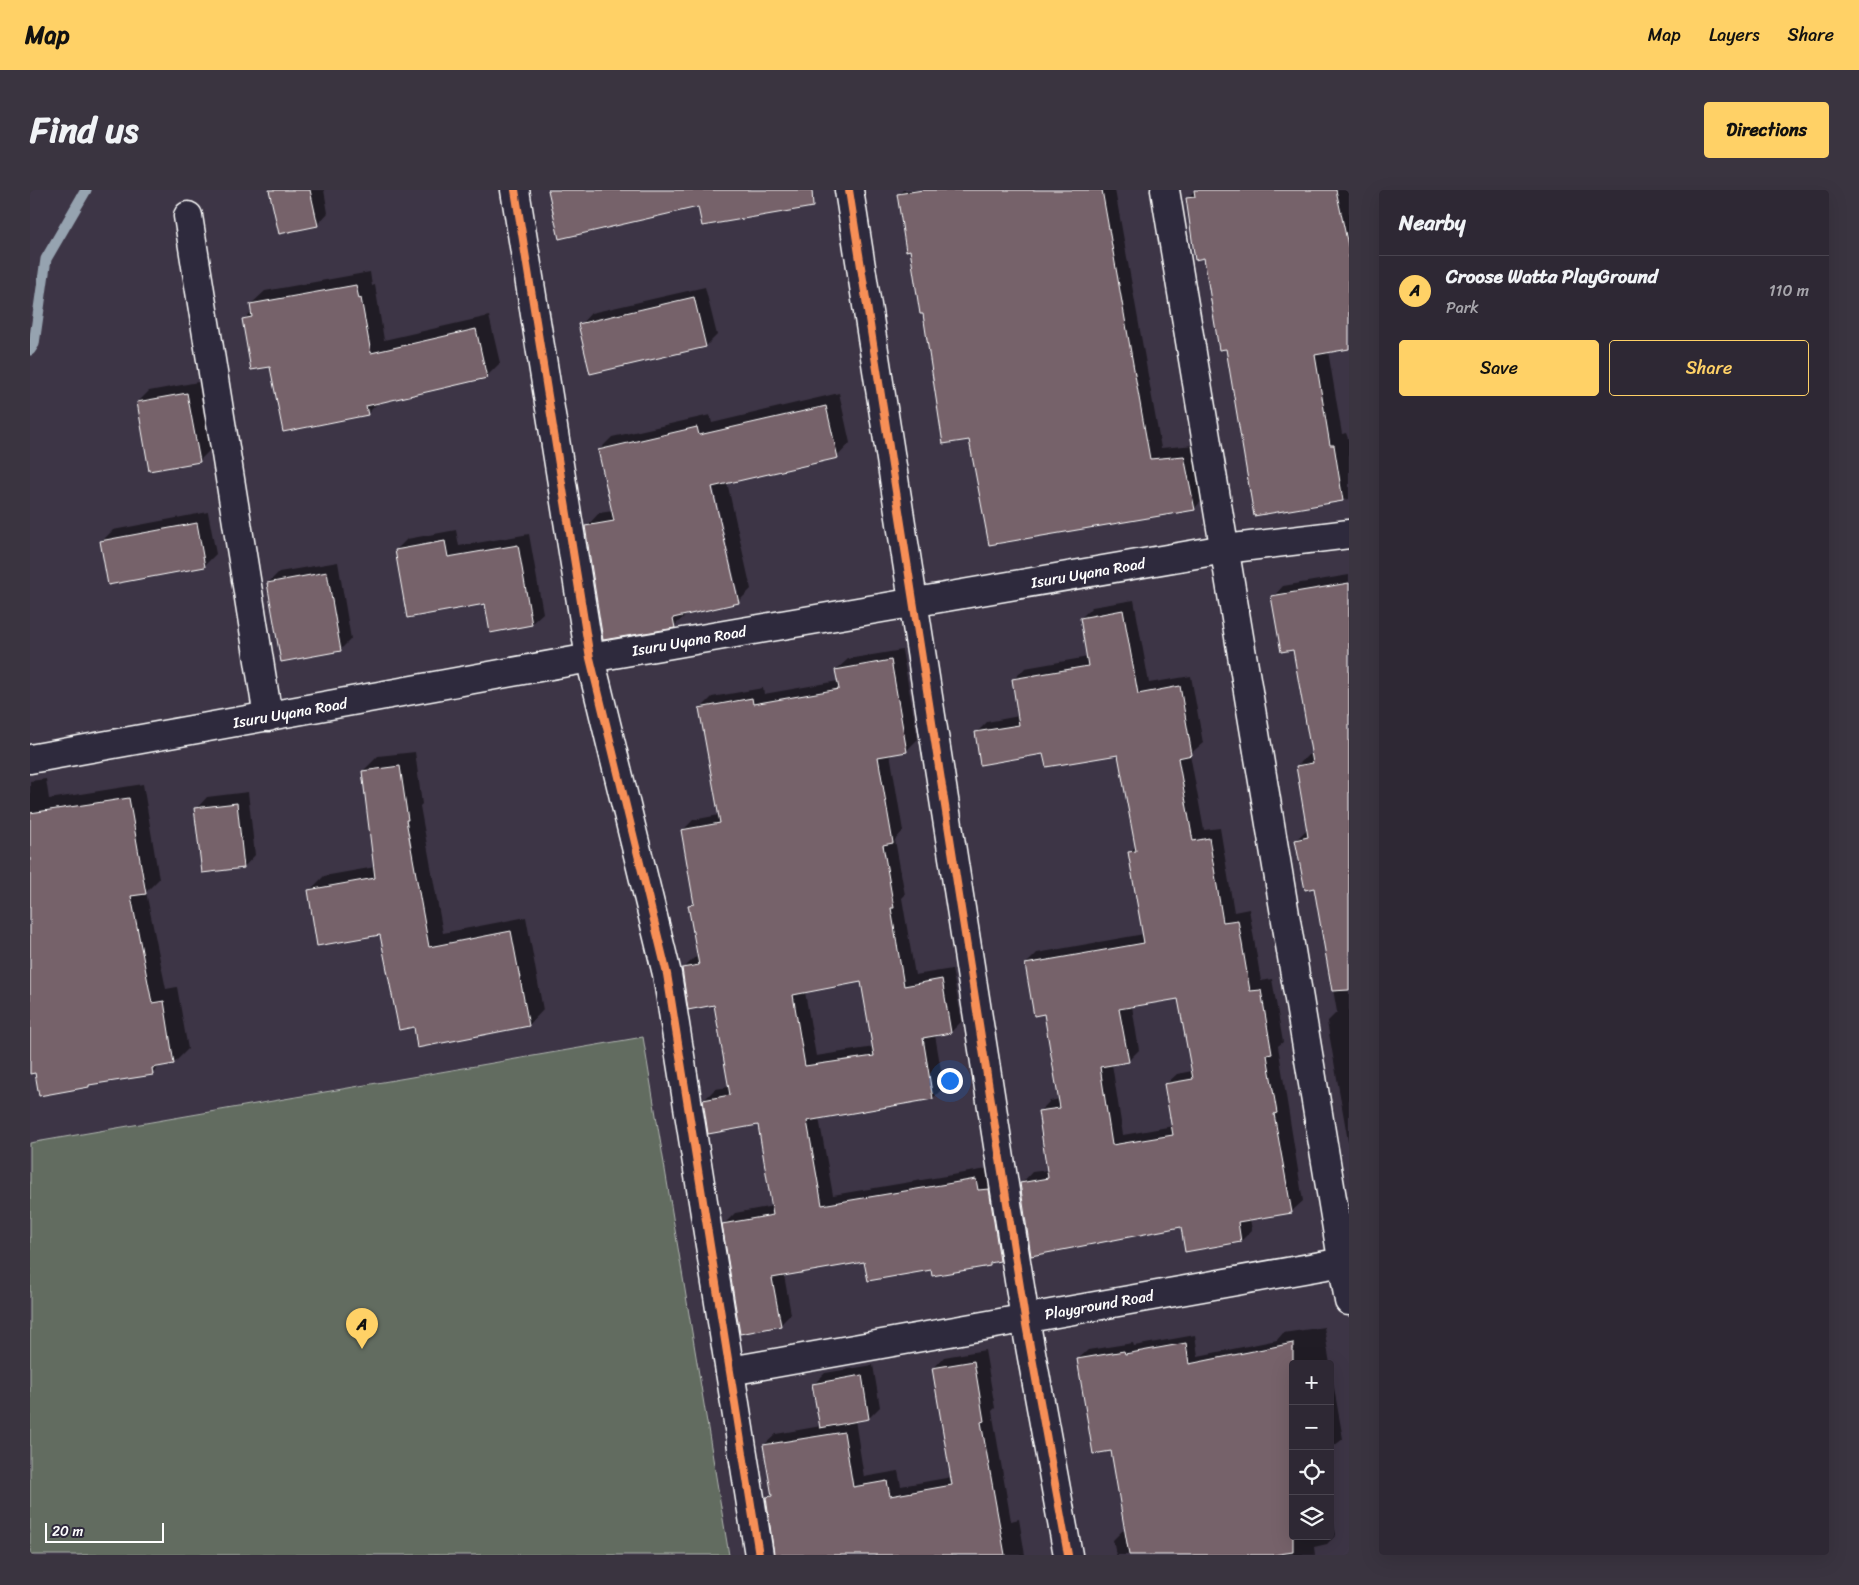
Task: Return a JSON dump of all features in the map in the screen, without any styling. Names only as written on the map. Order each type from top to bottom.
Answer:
[{"type":"street","points":[[515,190],[590,658],[668,974],[759,1555]]},
{"type":"street","points":[[849,190],[915,603],[1025,1319],[1068,1555]]},
{"type":"street","points":[[1165,190],[1346,1261],[1349,1301]]},
{"type":"street","points":[[188,216],[268,717]]},
{"type":"street","name":"Isuru Uyana Road","points":[[30,759],[590,658],[1225,548],[1349,534]]},
{"type":"street","name":"Playground Road","points":[[730,1371],[1346,1261]]},
{"type":"shaded area","points":[[643,1037],[729,1555],[30,1555],[30,1143]]},
{"type":"building","points":[[269,190],[310,190],[318,226],[279,234]]},
{"type":"building","points":[[548,190],[812,190],[813,207],[702,226],[698,207],[559,239]]},
{"type":"building","points":[[923,190],[1102,190],[1150,459],[1184,456],[1195,510],[989,545],[969,440],[943,444],[923,314],[920,314],[910,250],[906,251],[897,194]]},
{"type":"building","points":[[1194,190],[1336,190],[1349,250],[1349,349],[1315,355],[1330,445],[1334,445],[1343,501],[1254,516],[1226,349],[1219,350],[1204,258],[1195,260],[1186,198],[1195,197]]},
{"type":"building","points":[[356,285],[359,299],[361,298],[371,353],[476,329],[487,378],[366,406],[368,415],[283,432],[270,367],[251,370],[242,319],[252,317],[250,304]]},
{"type":"building","points":[[694,297],[706,347],[590,374],[578,324]]},
{"type":"building","points":[[187,393],[200,462],[149,471],[137,402]]},
{"type":"building","points":[[826,406],[838,458],[712,487],[739,603],[673,618],[675,628],[603,640],[585,526],[614,521],[598,450],[697,427],[699,435]]},
{"type":"building","points":[[197,523],[205,567],[108,585],[100,541]]},
{"type":"building","points":[[445,541],[448,557],[518,545],[532,625],[490,633],[485,604],[407,618],[395,550]]},
{"type":"building","points":[[327,572],[341,651],[281,662],[267,583]]},
{"type":"building","points":[[1349,583],[1349,990],[1332,991],[1314,888],[1305,890],[1295,840],[1308,837],[1296,766],[1313,763],[1293,650],[1281,652],[1271,596]]},
{"type":"building","points":[[1123,610],[1138,694],[1180,686],[1192,755],[1178,758],[1193,841],[1209,838],[1223,922],[1238,920],[1250,991],[1261,990],[1272,1054],[1267,1055],[1277,1113],[1274,1114],[1292,1213],[1238,1222],[1241,1242],[1185,1252],[1181,1227],[1031,1256],[1020,1183],[1048,1178],[1038,1111],[1060,1108],[1044,1014],[1034,1016],[1025,964],[1144,943],[1128,852],[1136,851],[1118,755],[1046,767],[1043,754],[980,765],[975,732],[1019,725],[1012,679],[1088,666],[1080,618]],"holes":[[[1178,999],[1193,1079],[1164,1084],[1173,1135],[1112,1145],[1100,1067],[1129,1062],[1119,1009]]]},
{"type":"building","points":[[891,660],[907,752],[878,757],[893,843],[883,845],[894,908],[891,908],[904,986],[942,979],[951,1033],[923,1038],[933,1099],[807,1121],[822,1205],[976,1179],[978,1190],[989,1189],[1000,1261],[990,1263],[990,1266],[932,1276],[931,1270],[868,1281],[864,1262],[772,1278],[781,1326],[740,1334],[722,1224],[773,1215],[758,1125],[708,1134],[703,1100],[730,1095],[714,1005],[688,1010],[682,968],[699,965],[688,905],[694,904],[681,830],[720,823],[699,708],[752,698],[753,704],[839,689],[835,670]],"holes":[[[861,982],[874,1056],[805,1066],[793,995]]]},
{"type":"building","points":[[400,766],[408,820],[406,820],[429,947],[511,931],[529,1026],[417,1048],[414,1027],[399,1030],[380,935],[317,946],[308,890],[375,878],[362,771]]},
{"type":"building","points":[[129,798],[146,894],[131,896],[152,1003],[164,1001],[174,1064],[152,1068],[153,1075],[89,1085],[89,1087],[39,1096],[35,1073],[30,1074],[30,813]]},
{"type":"building","points":[[237,803],[244,868],[202,873],[194,808]]},
{"type":"building","points":[[1186,1343],[1189,1364],[1293,1343],[1293,1360],[1289,1360],[1289,1540],[1293,1540],[1293,1552],[1273,1555],[1129,1555],[1111,1451],[1093,1454],[1077,1359],[1124,1351],[1125,1354]]},
{"type":"building","points":[[974,1361],[984,1421],[981,1422],[1005,1555],[774,1555],[766,1497],[772,1496],[763,1445],[844,1432],[853,1487],[887,1481],[890,1496],[952,1485],[932,1368]]},
{"type":"building","points":[[862,1375],[869,1419],[820,1428],[812,1384]]},
{"type":"waterway","points":[[30,350],[34,344],[46,259],[86,190]]},
{"type":"cycle path","points":[[515,190],[590,658],[667,974],[759,1555]]},
{"type":"cycle path","points":[[849,190],[1025,1319],[1068,1555]]},
{"type":"place","name":"Croose Watta PlayGround","points":[[362,1349]]}]
